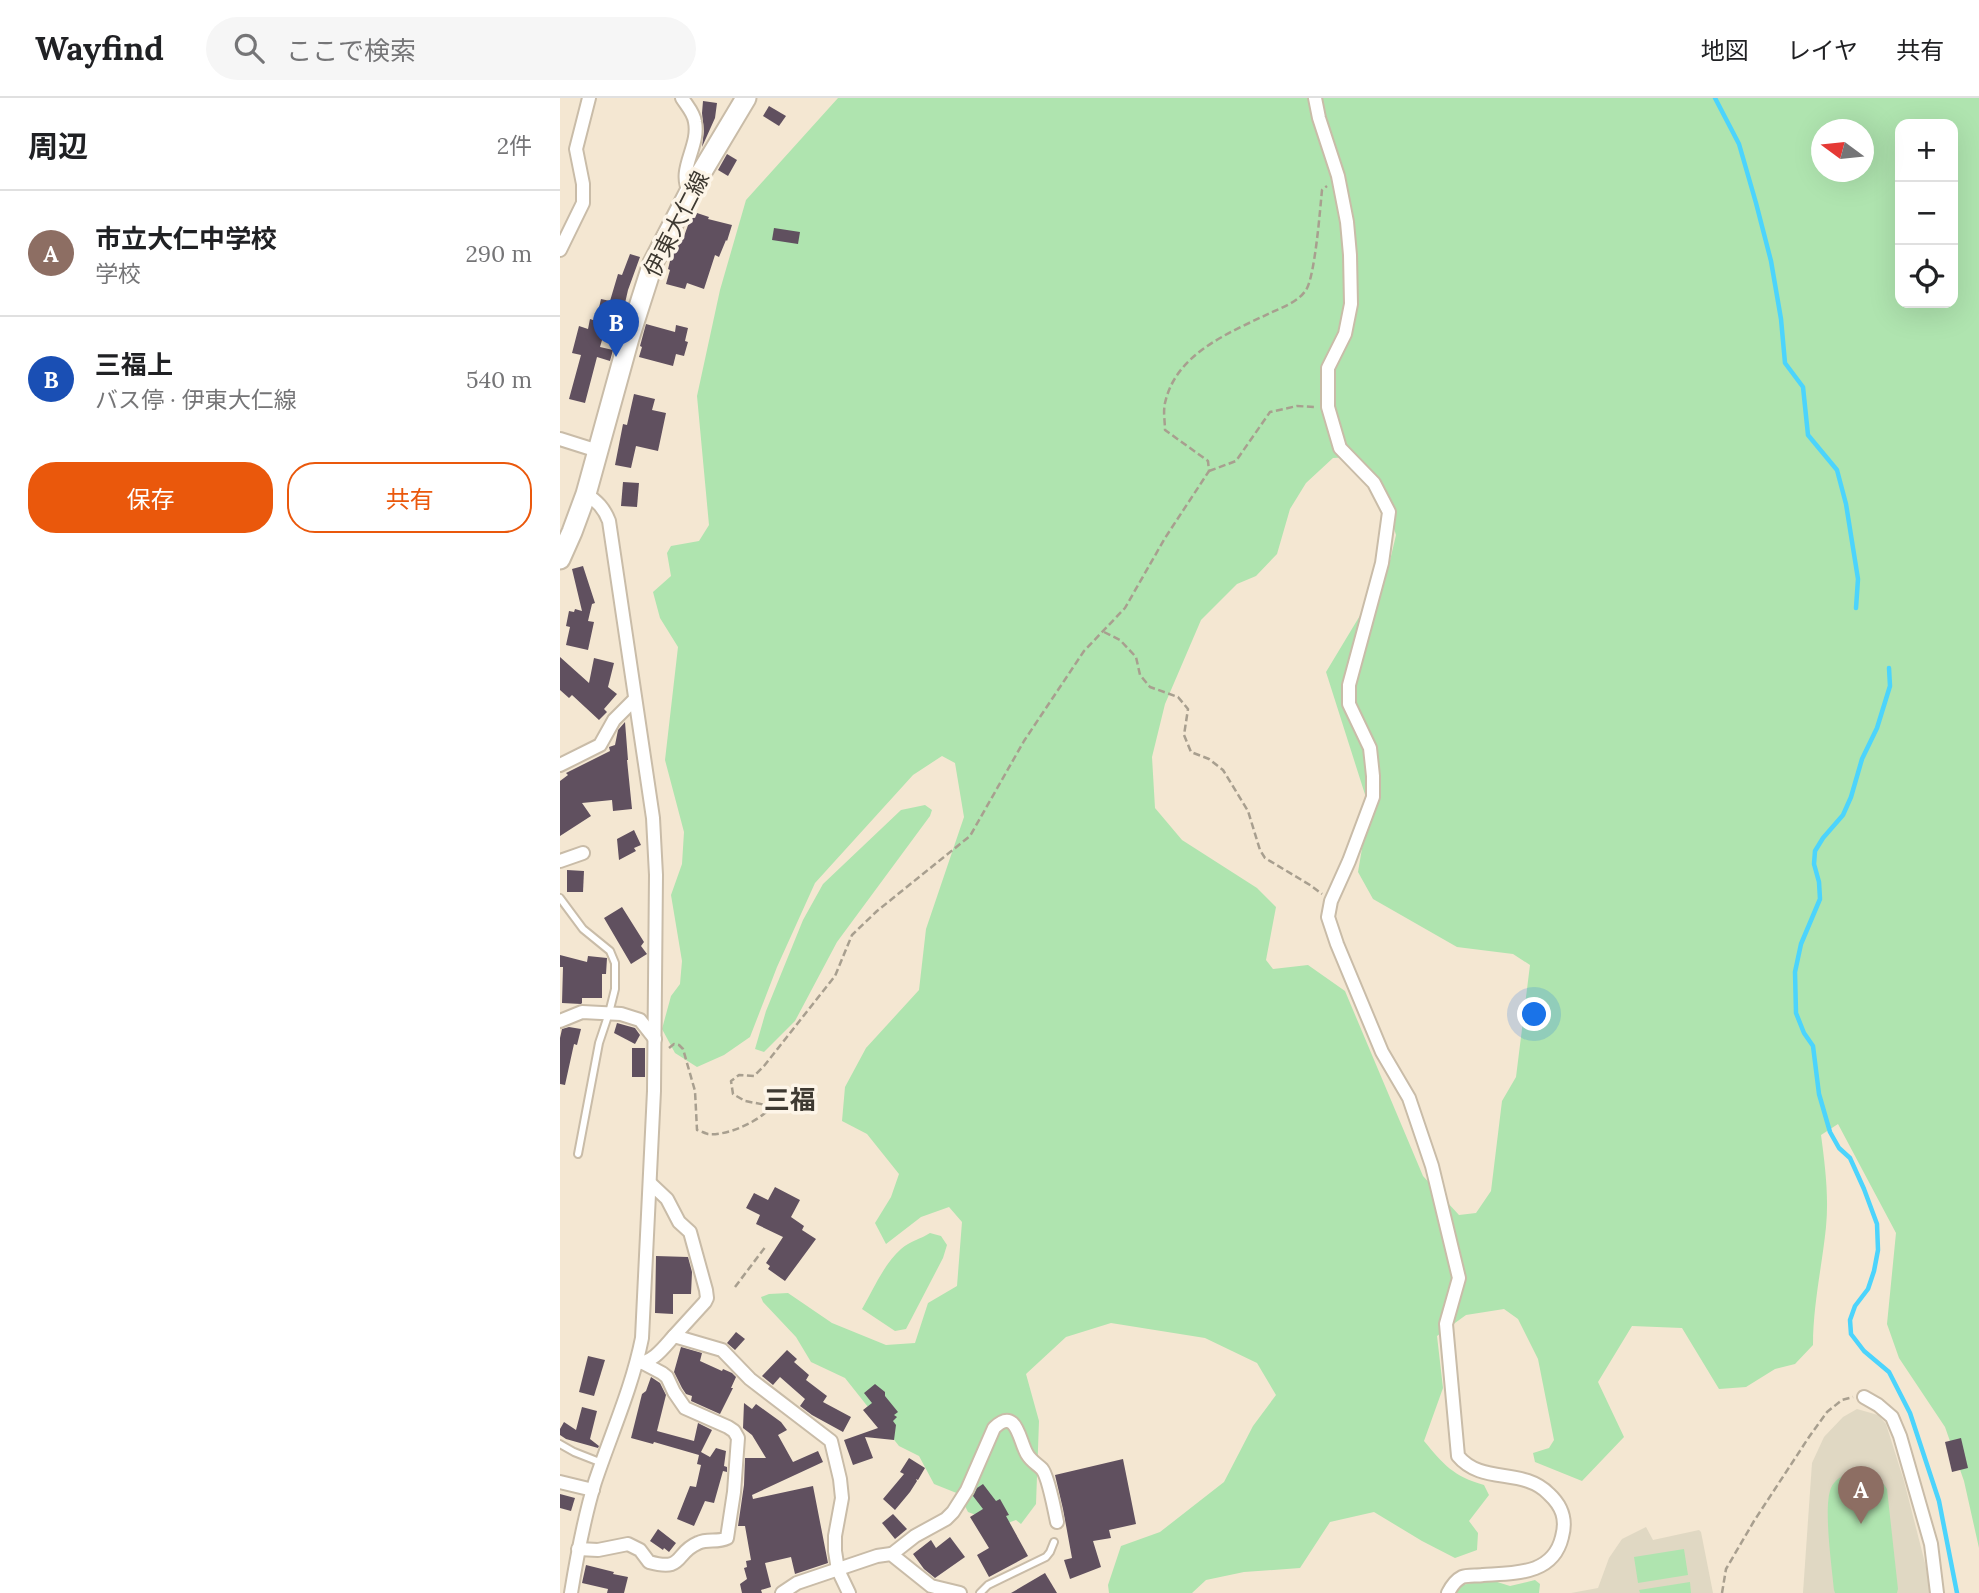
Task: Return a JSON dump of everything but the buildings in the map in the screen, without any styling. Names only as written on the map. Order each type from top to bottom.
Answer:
[{"type":"main road","name":"伊東大仁線","points":[[560,559],[586,494],[629,338],[653,263],[690,192],[746,98]]},
{"type":"street","points":[[560,250],[583,203],[583,184],[576,149],[589,98]]},
{"type":"street","points":[[682,98],[695,120],[696,134],[684,176],[685,185],[690,192]]},
{"type":"street","points":[[1315,98],[1338,176],[1347,222],[1351,304],[1345,334],[1328,368],[1328,407],[1340,448],[1374,483],[1390,512],[1382,564],[1349,685],[1349,704],[1370,748],[1373,797],[1331,901],[1328,917],[1382,1052],[1409,1098],[1432,1166],[1459,1278],[1446,1324],[1458,1456],[1464,1464],[1475,1470],[1534,1481],[1550,1495],[1563,1514],[1566,1524],[1561,1543],[1553,1557],[1540,1567],[1522,1572],[1463,1576],[1451,1586],[1448,1593]]},
{"type":"street","points":[[560,439],[598,451]]},
{"type":"street","points":[[571,1593],[578,1549],[593,1490],[640,1363],[655,1039],[656,889],[653,830],[609,521],[605,511],[586,494]]},
{"type":"street","points":[[560,765],[600,745],[614,720],[635,699]]},
{"type":"street","points":[[560,860],[583,853]]},
{"type":"street","points":[[560,1021],[582,1012],[610,1013],[640,1020],[655,1039]]},
{"type":"street","points":[[640,1363],[653,1357],[707,1298],[691,1232],[679,1222],[667,1199],[650,1183]]},
{"type":"street","points":[[674,1336],[722,1350],[750,1379],[831,1440],[841,1479],[842,1498],[835,1550],[838,1570],[849,1593]]},
{"type":"street","points":[[578,1549],[598,1550],[628,1544],[640,1550],[649,1562],[668,1566],[676,1564],[695,1544],[727,1538],[738,1438],[734,1431],[719,1422],[685,1408],[663,1373],[640,1363]]},
{"type":"street","points":[[1864,1397],[1892,1417],[1900,1436],[1931,1544],[1937,1593]]},
{"type":"street","points":[[782,1593],[797,1583],[877,1556],[892,1554],[915,1536],[946,1519],[967,1490],[994,1428],[1005,1421],[1018,1429],[1029,1458],[1043,1471],[1057,1522]]},
{"type":"street","points":[[560,1482],[593,1490]]},
{"type":"street","points":[[892,1554],[932,1589],[960,1593]]},
{"type":"lane","points":[[560,898],[583,929],[613,956],[616,981],[610,1013],[599,1043],[578,1154]]},
{"type":"lane","points":[[560,1444],[602,1463]]},
{"type":"lane","points":[[980,1593],[996,1580],[1046,1557],[1054,1542]]},
{"type":"path","points":[[1209,471],[1208,461],[1165,430],[1164,406],[1172,380],[1213,340],[1296,300],[1307,289],[1322,190],[1338,176]]},
{"type":"path","points":[[668,1058],[669,1048],[674,1044],[683,1049],[695,1091],[697,1130],[708,1134],[739,1129],[764,1116],[770,1108],[745,1101],[733,1094],[731,1081],[739,1075],[754,1076],[764,1066],[835,976],[852,935],[877,911],[970,836],[1024,741],[1084,651],[1125,608],[1165,538],[1209,471],[1236,461],[1270,412],[1297,406],[1328,407]]},
{"type":"path","points":[[1104,632],[1120,640],[1136,657],[1140,674],[1150,687],[1178,697],[1188,709],[1184,735],[1191,752],[1223,770],[1248,811],[1265,858],[1331,901]]},
{"type":"path","points":[[734,1287],[766,1246]]},
{"type":"path","points":[[1722,1593],[1726,1569],[1754,1521],[1827,1412],[1842,1400],[1855,1396],[1864,1397]]},
{"type":"shaded area","points":[[1857,1409],[1878,1415],[1886,1424],[1904,1481],[1930,1593],[1803,1593],[1812,1463],[1824,1437],[1843,1417]]},
{"type":"shaded area","points":[[1646,1527],[1653,1540],[1699,1530],[1713,1593],[1571,1593],[1598,1588],[1609,1558],[1622,1539]]},
{"type":"green space","points":[[838,98],[1979,98],[1979,1548],[1964,1481],[1945,1427],[1899,1358],[1887,1324],[1896,1233],[1838,1124],[1821,1135],[1827,1215],[1814,1315],[1813,1345],[1795,1364],[1775,1369],[1746,1387],[1719,1389],[1682,1328],[1632,1326],[1598,1382],[1624,1437],[1582,1481],[1535,1462],[1533,1453],[1549,1448],[1554,1440],[1538,1359],[1518,1319],[1504,1309],[1466,1315],[1437,1336],[1443,1388],[1424,1441],[1450,1469],[1464,1478],[1484,1485],[1489,1495],[1469,1521],[1478,1533],[1477,1550],[1455,1558],[1374,1512],[1330,1522],[1300,1568],[1244,1572],[1206,1580],[1192,1593],[1109,1593],[1108,1585],[1121,1546],[1160,1532],[1224,1482],[1253,1426],[1276,1395],[1257,1363],[1205,1338],[1111,1323],[1066,1337],[1026,1374],[1039,1421],[1036,1504],[1021,1524],[1016,1520],[1002,1525],[968,1512],[959,1494],[934,1484],[919,1456],[899,1446],[845,1378],[811,1362],[796,1337],[761,1297],[788,1293],[832,1323],[886,1345],[915,1343],[928,1303],[957,1286],[962,1222],[949,1207],[921,1217],[886,1244],[875,1223],[891,1197],[899,1174],[867,1134],[842,1121],[845,1087],[866,1048],[919,990],[926,929],[964,817],[955,763],[942,756],[913,775],[815,883],[777,967],[750,1037],[724,1055],[697,1067],[675,1053],[662,1029],[671,996],[680,984],[682,961],[671,895],[682,864],[684,832],[665,760],[678,647],[660,618],[653,592],[671,576],[667,553],[671,546],[699,541],[709,525],[697,396],[720,290],[746,200]],"holes":[[[1349,457],[1363,461],[1379,480],[1396,535],[1388,569],[1326,672],[1369,807],[1358,872],[1373,899],[1457,947],[1513,954],[1530,965],[1516,1077],[1502,1101],[1491,1191],[1476,1213],[1459,1215],[1423,1176],[1345,991],[1308,965],[1273,969],[1266,960],[1276,907],[1257,888],[1182,840],[1155,808],[1152,757],[1165,704],[1201,620],[1237,584],[1256,576],[1277,554],[1290,509],[1306,483],[1333,458]]]},
{"type":"green space","points":[[925,805],[932,810],[930,816],[837,942],[795,1021],[764,1052],[755,1049],[766,1011],[803,920],[823,884],[901,810]]},
{"type":"green space","points":[[930,1233],[941,1236],[947,1245],[943,1258],[906,1329],[895,1331],[862,1309],[895,1255],[908,1244]]},
{"type":"green space","points":[[1852,1472],[1873,1475],[1887,1489],[1897,1593],[1835,1593],[1829,1538],[1829,1497],[1835,1482]]},
{"type":"green space","points":[[1684,1549],[1688,1575],[1638,1583],[1634,1557]]},
{"type":"green space","points":[[1535,1580],[1540,1584],[1539,1593],[1453,1593],[1458,1586],[1480,1581],[1494,1581],[1510,1586]]},
{"type":"green space","points":[[1690,1582],[1691,1593],[1640,1593],[1639,1590]]},
{"type":"waterway","points":[[1715,98],[1739,144],[1756,203],[1771,261],[1785,363],[1803,387],[1808,435],[1837,470],[1846,504],[1858,579],[1856,608]]},
{"type":"waterway","points":[[1889,668],[1890,686],[1877,728],[1862,759],[1851,797],[1843,815],[1815,851],[1814,864],[1820,899],[1801,944],[1795,972],[1796,1013],[1813,1046],[1819,1094],[1830,1132],[1839,1148],[1850,1158],[1877,1224],[1878,1250],[1874,1271],[1868,1289],[1855,1306],[1850,1320],[1851,1334],[1864,1351],[1889,1372],[1910,1413],[1939,1501],[1957,1593]]},
{"type":"place","name":"三福上","points":[[616,357]]},
{"type":"place","name":"市立大仁中学校","points":[[1861,1524]]},
{"type":"district","name":"三福","points":[[790,1099]]}]
